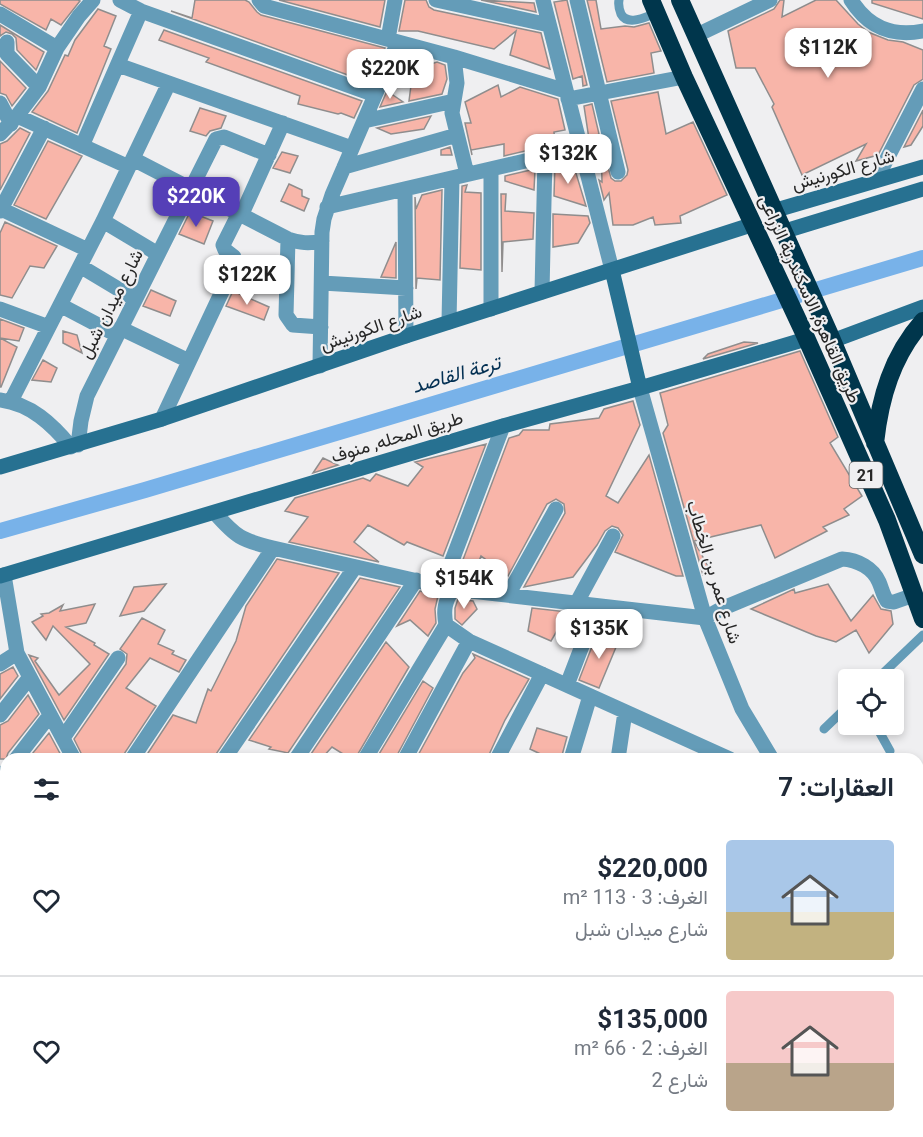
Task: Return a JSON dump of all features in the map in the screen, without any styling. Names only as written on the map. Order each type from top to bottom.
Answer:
[{"type":"highway","name":"طريق القاهرة, الاسكندرية الزراعى","points":[[680,0],[830,337],[923,555]]},
{"type":"highway","name":"طريق القاهرة, الاسكندرية الزراعى","points":[[654,7],[887,520],[916,586],[923,619]]},
{"type":"highway","points":[[875,445],[879,412],[888,380],[902,350],[923,321]]},
{"type":"highway","points":[[887,520],[891,523],[901,521],[903,512]]},
{"type":"main road","name":"شارع الكورنيش","points":[[773,211],[921,164]]},
{"type":"main road","points":[[782,232],[923,189]]},
{"type":"main road","name":"شارع الكورنيش","points":[[0,467],[162,419],[406,336],[754,224]]},
{"type":"main road","points":[[612,270],[640,388]]},
{"type":"main road","points":[[830,337],[923,308]]},
{"type":"main road","name":"طريق المحله, منوف","points":[[2,575],[502,426],[640,388],[805,336]]},
{"type":"street","points":[[10,125],[39,87],[57,48],[93,0]]},
{"type":"street","points":[[120,0],[141,11],[375,95]]},
{"type":"street","points":[[259,0],[264,6],[454,57],[567,95],[600,93],[684,77]]},
{"type":"street","points":[[320,366],[322,241],[327,207],[375,95],[393,41],[395,0]]},
{"type":"street","points":[[436,0],[549,25]]},
{"type":"street","points":[[543,0],[612,270]]},
{"type":"street","points":[[577,0],[618,172]]},
{"type":"street","points":[[695,36],[770,0]]},
{"type":"street","points":[[851,0],[859,13],[874,25],[892,32],[910,34],[923,32]]},
{"type":"street","points":[[82,146],[141,11]]},
{"type":"street","points":[[0,14],[57,48]]},
{"type":"street","points":[[7,42],[7,54],[39,87]]},
{"type":"street","points":[[449,322],[460,176],[457,135],[452,113],[457,83],[454,57]]},
{"type":"street","points":[[118,65],[352,148]]},
{"type":"street","points":[[74,446],[34,411],[5,401],[49,327],[103,221],[169,82]]},
{"type":"street","points":[[876,180],[923,89]]},
{"type":"street","points":[[364,121],[454,101]]},
{"type":"street","points":[[0,103],[10,125]]},
{"type":"street","points":[[162,419],[234,267],[234,258],[223,245],[240,216],[284,123]]},
{"type":"street","points":[[10,125],[44,128],[82,146],[131,163],[191,190],[288,239],[310,244],[322,241]]},
{"type":"street","points":[[44,128],[0,210],[88,250]]},
{"type":"street","points":[[344,166],[457,135]]},
{"type":"street","name":"شارع ميدان شبل","points":[[74,446],[87,396],[218,137],[224,137],[269,155]]},
{"type":"street","points":[[327,207],[581,148]]},
{"type":"street","points":[[542,292],[545,156]]},
{"type":"street","points":[[491,169],[491,309]]},
{"type":"street","points":[[405,189],[406,336]]},
{"type":"street","points":[[103,221],[158,254]]},
{"type":"street","points":[[288,239],[286,315],[293,325],[321,327]]},
{"type":"street","points":[[80,266],[135,299]]},
{"type":"street","points":[[322,283],[406,288]]},
{"type":"street","points":[[60,305],[189,361]]},
{"type":"street","points":[[0,309],[49,327]]},
{"type":"street","name":"شارع عمر بن الخطاب","points":[[640,388],[705,618],[742,709],[768,753]]},
{"type":"street","points":[[502,426],[448,588],[443,612],[446,625],[469,641],[712,753]]},
{"type":"street","points":[[508,595],[556,509]]},
{"type":"street","points":[[215,513],[234,534],[253,543],[273,548],[448,588],[597,607],[705,618],[721,609],[842,560],[851,560],[871,569],[887,601],[894,602],[916,586]]},
{"type":"street","points":[[576,604],[613,536]]},
{"type":"street","points":[[136,753],[273,548]]},
{"type":"street","points":[[228,753],[355,567]]},
{"type":"street","points":[[2,575],[17,653],[69,753]]},
{"type":"street","points":[[300,753],[416,580]]},
{"type":"street","points":[[567,686],[597,607]]},
{"type":"street","points":[[368,753],[446,625]]},
{"type":"street","points":[[408,753],[469,641]]},
{"type":"street","points":[[0,664],[17,653]]},
{"type":"street","points":[[63,738],[118,658]]},
{"type":"street","points":[[500,753],[542,674]]},
{"type":"street","points":[[0,715],[30,677]]},
{"type":"street","points":[[573,753],[590,696]]},
{"type":"street","points":[[619,753],[625,712]]},
{"type":"street","points":[[21,753],[50,715]]},
{"type":"lane","points":[[619,0],[618,5],[626,20],[631,21],[654,7]]},
{"type":"lane","points":[[887,669],[923,635]]},
{"type":"lane","points":[[824,729],[838,716]]},
{"type":"lane","points":[[881,735],[890,751]]},
{"type":"building","points":[[0,0],[80,1],[61,25],[51,19],[46,30],[0,4]]},
{"type":"building","points":[[195,0],[245,0],[261,15],[385,48],[370,83],[171,11],[192,18]]},
{"type":"building","points":[[279,0],[385,0],[380,27]]},
{"type":"building","points":[[405,0],[426,0],[429,7],[434,10],[541,33],[550,69],[510,55],[516,31],[494,49],[418,31],[399,31]]},
{"type":"building","points":[[481,0],[534,3],[536,12]]},
{"type":"building","points":[[567,0],[587,85],[583,86],[582,76],[573,79],[554,2]]},
{"type":"building","points":[[587,0],[596,0],[601,29],[634,27],[649,23],[661,51],[651,53],[654,73],[607,82]]},
{"type":"building","points":[[780,0],[784,0],[782,17],[816,0],[836,0],[868,32],[923,50],[923,79],[914,85],[878,155],[856,161],[866,144],[802,175],[772,107],[774,104],[755,68],[736,68],[728,31],[774,9]]},
{"type":"building","points":[[872,0],[923,0],[923,19],[872,3]]},
{"type":"building","points":[[98,9],[116,16],[104,46],[111,49],[77,133],[32,112],[48,91],[65,55],[68,56],[75,40]]},
{"type":"building","points":[[0,25],[44,52],[36,70],[17,50],[16,38],[12,34],[6,32],[0,36]]},
{"type":"building","points":[[164,30],[362,101],[354,118],[298,104],[300,96],[206,62],[209,58],[159,40]]},
{"type":"building","points":[[0,61],[26,88],[12,106],[6,95],[0,93]]},
{"type":"building","points":[[437,62],[445,65],[447,79],[442,94],[409,101],[413,70]]},
{"type":"building","points":[[498,85],[501,97],[520,87],[558,99],[565,130],[554,132],[555,144],[504,156],[504,144],[471,150],[472,155],[465,123],[471,123],[465,102]]},
{"type":"building","points":[[387,91],[403,102],[380,107]]},
{"type":"building","points":[[658,92],[666,134],[693,122],[727,195],[680,216],[681,223],[655,225],[653,217],[633,225],[613,225],[609,193],[604,200],[599,180],[602,182],[601,141],[611,178],[621,181],[627,175],[628,170],[611,101]]},
{"type":"building","points":[[592,104],[599,134],[589,139],[584,106]]},
{"type":"building","points":[[200,108],[226,116],[221,128],[210,131],[206,136],[190,131]]},
{"type":"building","points":[[923,110],[923,126],[911,145],[904,147]]},
{"type":"building","points":[[431,116],[424,129],[391,134],[377,128]]},
{"type":"building","points":[[20,128],[30,133],[0,190],[0,144],[7,141]]},
{"type":"building","points":[[48,141],[82,156],[46,219],[14,205]]},
{"type":"building","points":[[450,147],[452,155],[441,155],[441,150]]},
{"type":"building","points":[[282,152],[298,156],[290,173],[273,168]]},
{"type":"building","points":[[560,163],[575,170],[586,206],[554,196],[555,164]]},
{"type":"building","points":[[535,169],[534,190],[505,181],[505,176]]},
{"type":"building","points":[[289,184],[302,190],[302,196],[309,199],[304,211],[281,201]]},
{"type":"building","points":[[467,185],[465,192],[481,193],[481,270],[460,268],[462,186]]},
{"type":"building","points":[[442,190],[440,280],[417,278],[416,289],[415,197],[416,209],[422,195]]},
{"type":"building","points":[[501,194],[506,194],[505,211],[534,213],[533,239],[503,242],[502,272]]},
{"type":"building","points":[[190,212],[213,221],[204,244],[179,234]]},
{"type":"building","points":[[553,214],[588,216],[590,223],[578,243],[553,247]]},
{"type":"building","points":[[5,222],[57,246],[44,268],[30,266],[12,298],[0,295],[0,233]]},
{"type":"building","points":[[396,242],[396,278],[381,277]]},
{"type":"building","points":[[151,290],[176,301],[170,316],[143,306]]},
{"type":"building","points":[[233,291],[269,307],[264,320],[226,306]]},
{"type":"building","points":[[0,319],[24,328],[19,341],[0,338]]},
{"type":"building","points":[[63,331],[77,335],[82,353],[63,343]]},
{"type":"building","points":[[0,338],[17,347],[1,387],[0,387]]},
{"type":"building","points":[[744,342],[758,343],[703,359],[708,354]]},
{"type":"building","points":[[800,351],[838,437],[830,443],[862,496],[844,509],[849,515],[823,527],[827,531],[775,558],[761,525],[694,541],[713,575],[703,575],[663,433],[668,425],[660,393]]},
{"type":"building","points":[[43,360],[57,368],[51,382],[32,380]]},
{"type":"building","points":[[633,401],[640,425],[606,496],[618,503],[649,455],[683,576],[676,576],[615,552],[623,535],[618,528],[612,526],[605,531],[573,577],[524,587],[565,513],[564,504],[556,499],[547,504],[508,576],[481,556],[476,569],[461,565],[509,438],[519,435],[523,430],[549,430],[550,424],[599,418],[604,409]]},
{"type":"building","points":[[486,444],[443,556],[407,542],[404,545],[368,525],[354,542],[379,562],[289,542],[308,517],[285,511],[295,498],[363,478],[370,481],[376,474],[408,486],[423,467],[415,462]]},
{"type":"building","points":[[323,458],[338,465],[313,473]]},
{"type":"building","points":[[277,559],[339,573],[217,753],[148,753],[173,715],[196,723],[208,689],[211,691],[236,641],[246,606]]},
{"type":"building","points":[[360,578],[400,587],[288,753],[269,749],[271,747],[249,740]]},
{"type":"building","points":[[166,584],[144,611],[120,616],[134,587]]},
{"type":"building","points":[[828,584],[851,621],[873,595],[881,609],[891,611],[893,624],[869,653],[856,630],[836,642],[751,609],[794,589],[795,593]]},
{"type":"building","points":[[420,591],[438,596],[435,609],[436,623],[428,636],[410,620],[397,626]]},
{"type":"building","points":[[458,599],[473,601],[477,609],[462,625],[455,619]]},
{"type":"building","points":[[95,604],[86,623],[66,627],[95,643],[94,645],[109,654],[64,720],[29,655],[38,658],[35,661],[59,695],[90,664],[53,626],[46,640],[32,622],[43,616],[41,614],[49,613],[63,605],[60,611]]},
{"type":"building","points":[[532,608],[568,612],[551,641],[528,631]]},
{"type":"building","points":[[142,618],[165,630],[158,644],[174,651],[172,654],[186,660],[179,672],[150,658],[126,688],[156,706],[125,753],[81,753],[74,739],[126,664],[127,654],[120,649]]},
{"type":"building","points":[[598,631],[619,640],[599,688],[579,680]]},
{"type":"building","points":[[386,642],[409,667],[359,753],[342,753],[332,747],[326,753],[312,753]]},
{"type":"building","points":[[473,654],[529,679],[505,720],[490,753],[419,753],[463,673],[475,658]]},
{"type":"building","points":[[13,667],[18,676],[0,699],[0,674]]},
{"type":"building","points":[[423,681],[433,688],[398,753],[380,753]]},
{"type":"building","points":[[28,695],[39,714],[8,753],[0,753],[0,725],[8,721]]},
{"type":"building","points":[[537,728],[567,737],[563,753],[538,753],[530,749]]},
{"type":"building","points":[[49,733],[60,753],[33,753]]},
{"type":"waterway","name":"ترعة القاصد","points":[[0,531],[145,490],[923,258]]}]
